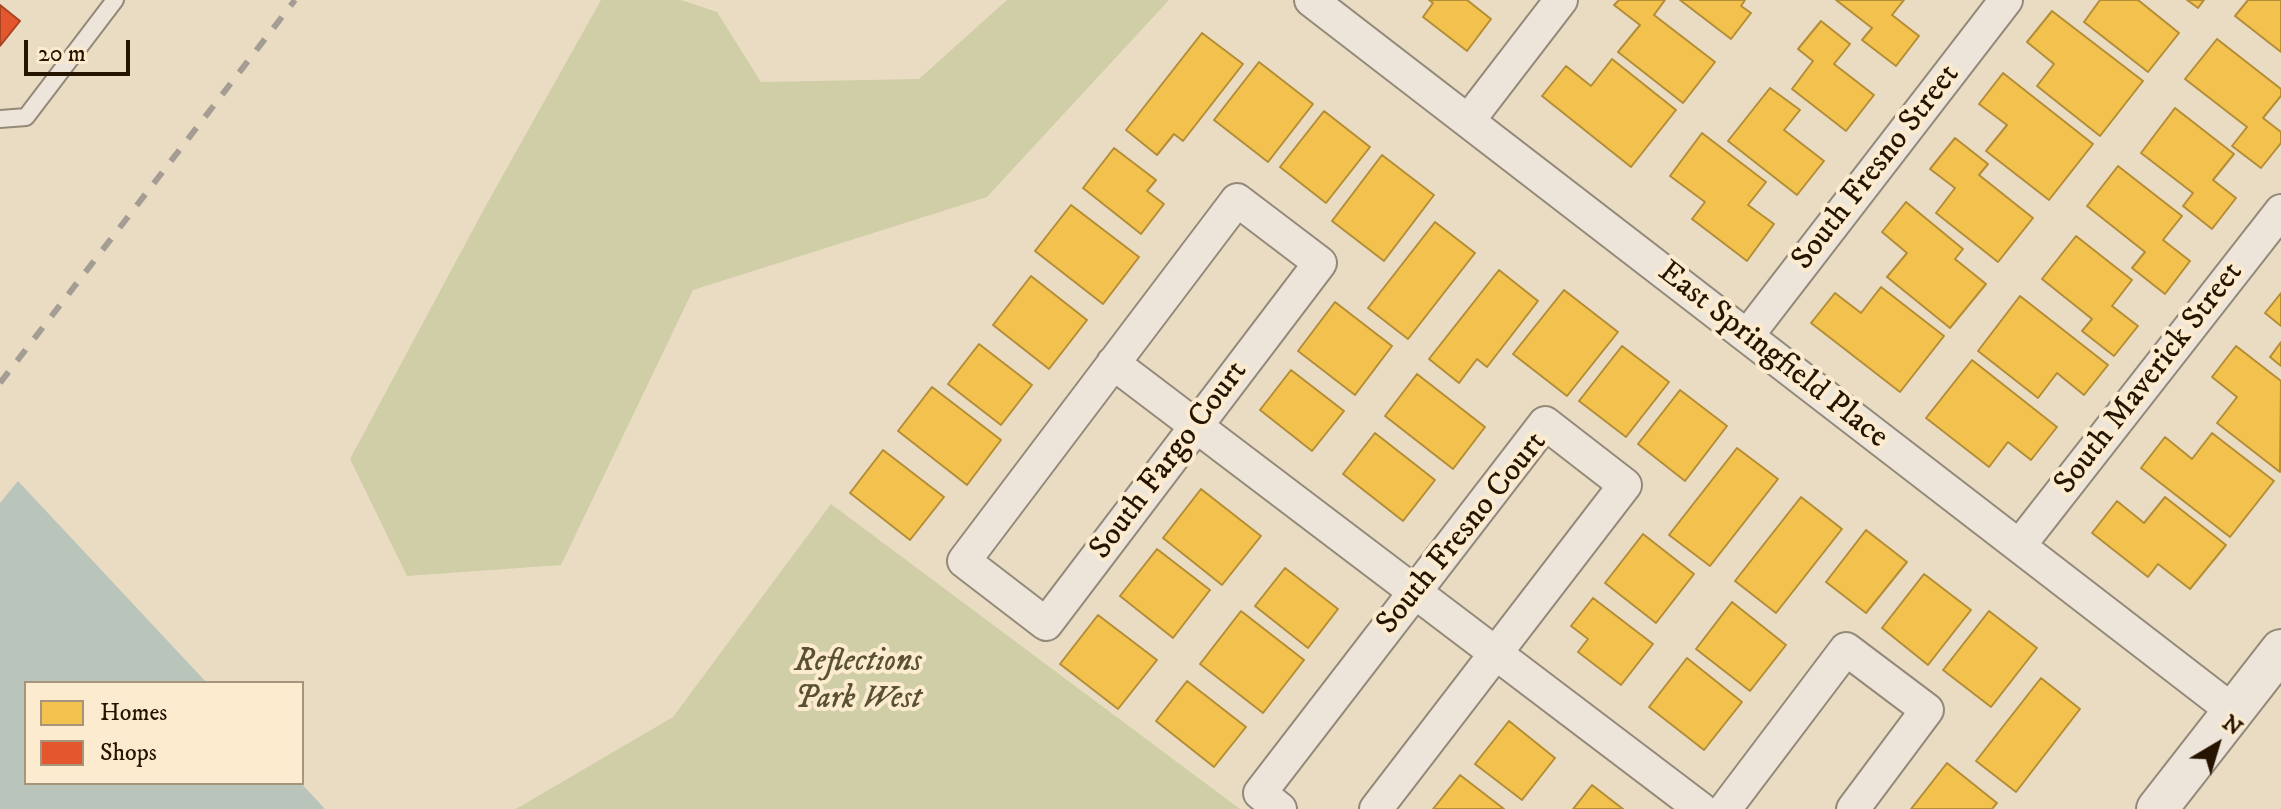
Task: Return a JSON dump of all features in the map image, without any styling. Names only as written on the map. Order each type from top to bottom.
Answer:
[{"type":"street","name":"East Springfield Place","points":[[1311,0],[2233,711]]},
{"type":"street","points":[[1468,121],[1561,0]]},
{"type":"street","name":"South Fresno Street","points":[[1747,336],[2006,0]]},
{"type":"street","name":"South Fargo Court","points":[[1237,200],[1320,263],[1046,624],[964,561],[1113,363],[1237,200]]},
{"type":"street","name":"South Maverick Street","points":[[2019,546],[2281,211]]},
{"type":"street","points":[[1113,363],[1701,809]]},
{"type":"street","name":"South Fresno Court","points":[[1280,809],[1260,793],[1545,423],[1625,485],[1376,809]]},
{"type":"street","points":[[1725,809],[1846,649],[1927,710],[1853,809]]},
{"type":"street","points":[[2157,809],[2281,650]]},
{"type":"lane","points":[[0,119],[26,117],[115,0]]},
{"type":"green space","points":[[601,0],[681,0],[717,12],[761,82],[919,79],[1007,0],[1169,0],[987,197],[693,290],[561,565],[407,576],[350,459]]},
{"type":"green space","name":"Reflections Park West","points":[[831,504],[1240,809],[516,809],[673,717]]},
{"type":"shaded area","points":[[18,481],[205,681],[24,681],[24,785],[303,785],[325,809],[0,809],[0,503]]},
{"type":"building: Homes","points":[[1429,0],[1467,0],[1491,19],[1467,51],[1423,17],[1433,3]]},
{"type":"building: Homes","points":[[1619,0],[1665,0],[1654,15],[1715,62],[1683,103],[1618,52],[1640,25],[1614,5]]},
{"type":"building: Homes","points":[[1680,0],[1745,0],[1741,6],[1751,13],[1731,39]]},
{"type":"building: Homes","points":[[1836,0],[1904,0],[1892,15],[1919,36],[1896,66],[1862,40],[1872,28]]},
{"type":"building: Homes","points":[[2100,0],[2138,0],[2179,33],[2148,72],[2084,22]]},
{"type":"building: Homes","points":[[2187,0],[2204,0],[2198,8]]},
{"type":"building: Homes","points":[[2248,0],[2281,0],[2281,52],[2235,16]]},
{"type":"building: Homes","points":[[2052,11],[2143,81],[2100,136],[2037,86],[2054,64],[2027,42]]},
{"type":"building: Homes","points":[[1821,21],[1850,44],[1834,64],[1874,95],[1846,131],[1792,89],[1813,61],[1798,49]]},
{"type":"building: Homes","points":[[1202,33],[1243,64],[1183,141],[1174,134],[1157,155],[1126,130]]},
{"type":"building: Homes","points":[[2217,39],[2281,89],[2281,96],[2263,118],[2281,132],[2281,143],[2261,168],[2232,146],[2247,127],[2185,79]]},
{"type":"building: Homes","points":[[1612,59],[1676,110],[1631,167],[1542,96],[1566,66],[1591,86]]},
{"type":"building: Homes","points":[[1259,62],[1313,104],[1268,162],[1214,120]]},
{"type":"building: Homes","points":[[2003,73],[2093,144],[2049,200],[1986,151],[2007,125],[1979,104]]},
{"type":"building: Homes","points":[[1770,88],[1800,110],[1784,130],[1824,161],[1797,195],[1728,141]]},
{"type":"building: Homes","points":[[2175,108],[2234,154],[2213,180],[2236,198],[2212,229],[2183,206],[2193,193],[2141,153]]},
{"type":"building: Homes","points":[[1324,111],[1370,147],[1326,203],[1280,167]]},
{"type":"building: Homes","points":[[1702,133],[1766,182],[1748,205],[1774,224],[1747,261],[1692,219],[1705,202],[1670,176]]},
{"type":"building: Homes","points":[[1955,138],[1988,164],[1979,175],[2033,218],[1998,262],[1936,213],[1955,188],[1930,169]]},
{"type":"building: Homes","points":[[1114,148],[1156,180],[1147,191],[1164,204],[1141,234],[1083,188]]},
{"type":"building: Homes","points":[[1382,155],[1434,195],[1384,261],[1332,221]]},
{"type":"building: Homes","points":[[2118,166],[2182,216],[2163,240],[2190,261],[2165,294],[2132,268],[2145,252],[2087,206]]},
{"type":"building: Homes","points":[[1906,202],[1963,249],[1955,259],[1986,284],[1950,328],[1887,277],[1907,253],[1882,232]]},
{"type":"building: Homes","points":[[1071,205],[1139,257],[1103,304],[1035,251]]},
{"type":"building: Homes","points":[[1435,222],[1475,253],[1408,339],[1368,308]]},
{"type":"building: Homes","points":[[2076,236],[2132,280],[2112,306],[2138,326],[2114,356],[2082,331],[2092,319],[2042,279]]},
{"type":"building: Homes","points":[[1499,270],[1538,301],[1487,367],[1477,359],[1459,383],[1429,359]]},
{"type":"building: Homes","points":[[1031,276],[1087,320],[1049,369],[993,325]]},
{"type":"building: Homes","points":[[1881,287],[1944,336],[1900,392],[1811,323],[1835,293],[1861,313]]},
{"type":"building: Homes","points":[[1564,290],[1618,332],[1567,396],[1513,354]]},
{"type":"building: Homes","points":[[2281,293],[2281,326],[2265,313]]},
{"type":"building: Homes","points":[[2020,296],[2108,365],[2084,395],[2057,373],[2038,398],[1978,351]]},
{"type":"building: Homes","points":[[1335,302],[1392,346],[1355,395],[1298,351]]},
{"type":"building: Homes","points":[[2281,342],[2281,366],[2270,357]]},
{"type":"building: Homes","points":[[979,344],[1032,385],[1001,425],[948,384]]},
{"type":"building: Homes","points":[[1622,346],[1669,382],[1626,437],[1579,401]]},
{"type":"building: Homes","points":[[2236,346],[2281,381],[2280,472],[2217,423],[2237,397],[2212,377]]},
{"type":"building: Homes","points":[[1972,360],[2057,427],[2031,460],[2008,442],[1989,467],[1926,418]]},
{"type":"building: Homes","points":[[1291,370],[1344,411],[1312,451],[1260,410]]},
{"type":"building: Homes","points":[[1417,374],[1485,427],[1453,469],[1385,416]]},
{"type":"building: Homes","points":[[932,387],[1001,440],[967,485],[898,431]]},
{"type":"building: Homes","points":[[1680,390],[1727,426],[1685,481],[1638,444]]},
{"type":"building: Homes","points":[[1375,433],[1435,480],[1403,521],[1343,474]]},
{"type":"building: Homes","points":[[2212,433],[2274,481],[2230,537],[2141,468],[2165,437],[2192,459]]},
{"type":"building: Homes","points":[[1737,448],[1778,479],[1710,566],[1669,535]]},
{"type":"building: Homes","points":[[883,450],[944,497],[910,540],[850,493]]},
{"type":"building: Homes","points":[[1201,489],[1261,536],[1222,585],[1163,538]]},
{"type":"building: Homes","points":[[1801,497],[1842,529],[1776,613],[1735,581]]},
{"type":"building: Homes","points":[[2165,497],[2226,545],[2190,589],[2158,564],[2148,577],[2092,533],[2117,501],[2144,523]]},
{"type":"building: Homes","points":[[1866,530],[1907,562],[1866,613],[1826,582]]},
{"type":"building: Homes","points":[[1643,534],[1694,574],[1656,623],[1605,583]]},
{"type":"building: Homes","points":[[1157,549],[1210,590],[1173,638],[1120,596]]},
{"type":"building: Homes","points":[[1285,568],[1338,609],[1308,648],[1255,606]]},
{"type":"building: Homes","points":[[1924,574],[1971,610],[1928,665],[1882,628]]},
{"type":"building: Homes","points":[[1593,598],[1653,644],[1621,685],[1578,652],[1588,639],[1571,626]]},
{"type":"building: Homes","points":[[1732,602],[1786,645],[1750,691],[1696,649]]},
{"type":"building: Homes","points":[[1241,611],[1304,660],[1263,713],[1200,664]]},
{"type":"building: Homes","points":[[1989,611],[2037,648],[1991,707],[1943,670]]},
{"type":"building: Homes","points":[[1098,615],[1157,660],[1118,709],[1060,664]]},
{"type":"building: Homes","points":[[1687,658],[1742,702],[1704,750],[1649,707]]},
{"type":"building: Homes","points":[[2041,678],[2080,709],[2016,792],[1976,761]]},
{"type":"building: Homes","points":[[1187,681],[1246,727],[1214,767],[1156,721]]},
{"type":"building: Homes","points":[[1509,721],[1555,758],[1522,800],[1475,764]]},
{"type":"building: Homes","points":[[1947,763],[1997,803],[1992,809],[1911,809]]},
{"type":"building: Homes","points":[[1460,775],[1504,809],[1433,809]]},
{"type":"building: Homes","points":[[1592,785],[1623,809],[1573,809]]},
{"type":"building: Shops","points":[[0,5],[20,21],[0,46]]},
{"type":"railway","points":[[0,383],[295,0]]}]
